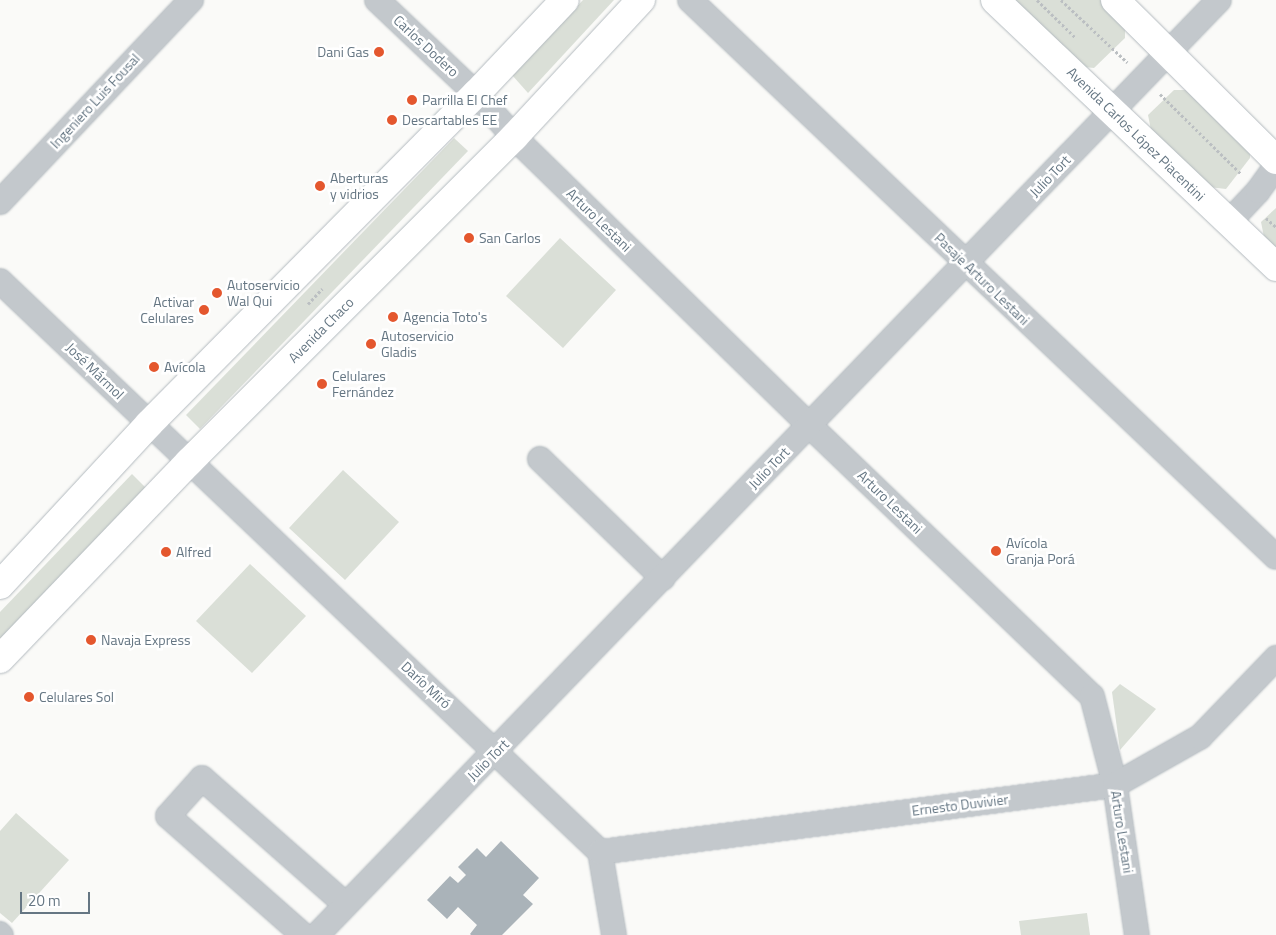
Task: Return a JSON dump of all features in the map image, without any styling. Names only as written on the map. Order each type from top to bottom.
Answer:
[{"type":"main road","points":[[0,585],[150,424],[476,94],[565,0]]},
{"type":"main road","name":"Avenida Chaco","points":[[0,659],[189,462],[514,137],[641,0]]},
{"type":"main road","name":"Avenida Carlos López Piacentini","points":[[995,0],[1113,110],[1228,223],[1276,267]]},
{"type":"main road","points":[[1115,0],[1276,160]]},
{"type":"street","name":"Ingeniero Luis Fousal","points":[[0,202],[191,0]]},
{"type":"street","name":"Carlos Dodero","points":[[377,0],[476,94],[514,137]]},
{"type":"street","name":"Pasaje Arturo Lestani","points":[[690,0],[1276,557]]},
{"type":"street","name":"Julio Tort","points":[[316,935],[496,752],[1220,0]]},
{"type":"street","name":"Arturo Lestani","points":[[514,137],[810,426],[1092,696],[1115,785],[1137,935]]},
{"type":"street","points":[[1228,223],[1258,191],[1276,166]]},
{"type":"street","name":"José Mármol","points":[[0,281],[189,462]]},
{"type":"street","points":[[540,459],[663,578]]},
{"type":"street","name":"Darío Miró","points":[[189,462],[600,852]]},
{"type":"street","name":"Ernesto Duvivier","points":[[600,852],[1115,785],[1200,737],[1276,658]]},
{"type":"street","points":[[303,935],[168,816],[202,778],[345,904]]},
{"type":"street","points":[[600,852],[614,935]]},
{"type":"path","points":[[1061,0],[1144,78],[1258,191]]},
{"type":"shaded area","points":[[583,0],[614,0],[528,93],[512,75]]},
{"type":"shaded area","points":[[1007,0],[1100,0],[1125,24],[1125,38],[1094,68],[1075,66]]},
{"type":"shaded area","points":[[1174,90],[1194,90],[1250,143],[1250,158],[1226,189],[1200,186],[1152,135],[1148,115]]},
{"type":"shaded area","points":[[454,138],[468,151],[200,429],[186,415]]},
{"type":"shaded area","points":[[1276,208],[1276,254],[1265,242],[1261,222]]},
{"type":"shaded area","points":[[560,238],[616,290],[563,348],[506,296]]},
{"type":"shaded area","points":[[343,470],[399,522],[345,580],[289,528]]},
{"type":"shaded area","points":[[132,474],[146,488],[0,641],[0,612]]},
{"type":"shaded area","points":[[250,564],[306,616],[252,673],[196,621]]},
{"type":"shaded area","points":[[1120,684],[1156,709],[1120,750],[1112,692]]},
{"type":"shaded area","points":[[16,813],[69,860],[12,923],[0,913],[0,831]]},
{"type":"shaded area","points":[[1087,913],[1090,935],[1021,935],[1019,921]]},
{"type":"building","points":[[501,841],[539,878],[523,895],[533,904],[502,935],[471,935],[477,925],[458,907],[447,919],[427,900],[450,876],[458,883],[466,875],[458,867],[477,848],[486,857]]},
{"type":"place","name":"Dani Gas","points":[[379,52]]},
{"type":"place","name":"Parrilla El Chef","points":[[412,100]]},
{"type":"place","name":"Descartables EE","points":[[392,120]]},
{"type":"place","name":"Aberturas y vidrios","points":[[320,186]]},
{"type":"place","name":"San Carlos","points":[[469,238]]},
{"type":"place","name":"Autoservicio Wal Qui","points":[[217,293]]},
{"type":"place","name":"Activar Celulares","points":[[204,310]]},
{"type":"place","name":"Agencia Toto's","points":[[393,317]]},
{"type":"place","name":"Autoservicio Gladis","points":[[371,344]]},
{"type":"place","name":"Avícola","points":[[154,367]]},
{"type":"place","name":"Celulares Fernández","points":[[322,384]]},
{"type":"place","name":"Avícola Granja Porá","points":[[996,551]]},
{"type":"place","name":"Alfred","points":[[166,552]]},
{"type":"place","name":"Navaja Express","points":[[91,640]]},
{"type":"place","name":"Celulares Sol","points":[[29,697]]}]
